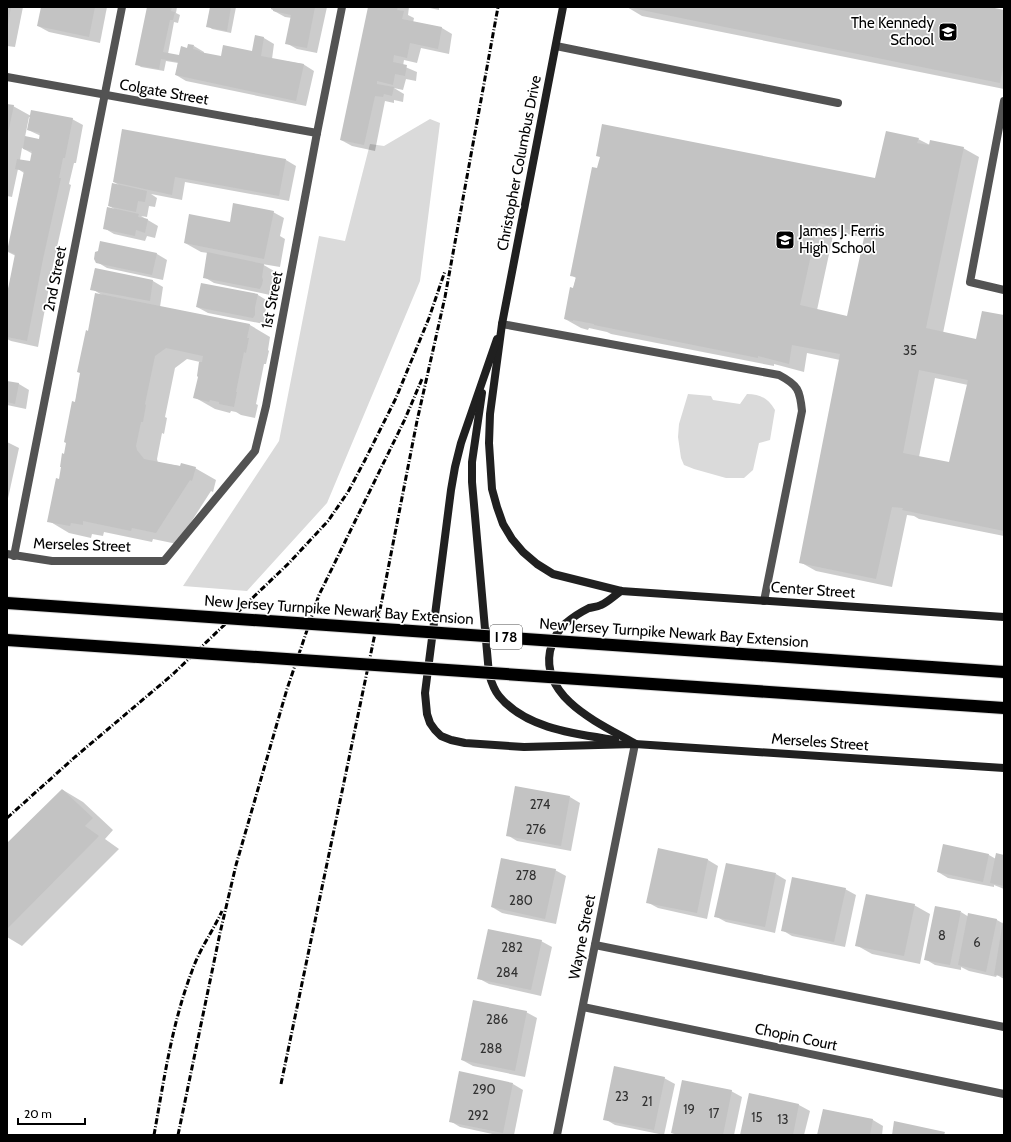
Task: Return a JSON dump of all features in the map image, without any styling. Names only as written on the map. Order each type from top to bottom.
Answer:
[{"type":"highway","name":"New Jersey Turnpike Newark Bay Extension","points":[[7,603],[1004,672]]},
{"type":"highway","points":[[7,640],[1004,708]]},
{"type":"main road","name":"Christopher Columbus Drive","points":[[563,7],[502,324],[490,414],[489,443],[492,489],[503,524],[512,539],[536,564],[553,574],[621,591]]},
{"type":"main road","name":"Christopher Columbus Drive","points":[[502,324],[461,443],[451,490],[425,692],[425,703],[430,723],[441,736],[451,740],[481,745],[524,747],[635,744]]},
{"type":"main road","name":"Christopher Columbus Drive","points":[[485,372],[474,449],[472,482],[488,674],[492,685],[498,695],[516,712],[543,725],[589,736],[635,744]]},
{"type":"main road","name":"Center Street","points":[[621,591],[1004,617]]},
{"type":"main road","points":[[621,591],[602,605],[583,612],[565,623],[556,634],[551,647],[549,658],[550,670],[553,680],[565,698],[589,716],[635,744]]},
{"type":"main road","name":"Merseles Street","points":[[635,744],[1004,768]]},
{"type":"street","name":"2nd Street","points":[[11,555],[106,95],[122,7]]},
{"type":"street","name":"1st Street","points":[[157,561],[164,561],[255,451],[266,406],[342,7]]},
{"type":"street","points":[[556,46],[838,103]]},
{"type":"street","name":"Colgate Street","points":[[7,77],[317,133]]},
{"type":"street","points":[[1004,101],[970,282],[1004,290]]},
{"type":"street","points":[[502,324],[779,375],[793,382],[800,395],[802,411],[764,601]]},
{"type":"street","name":"Merseles Street","points":[[11,555],[52,561],[157,561]]},
{"type":"street","name":"Wayne Street","points":[[557,1135],[635,744]]},
{"type":"street","points":[[595,944],[1004,1027]]},
{"type":"street","name":"Chopin Court","points":[[583,1007],[1004,1094]]},
{"type":"shaded area","points":[[430,119],[440,123],[420,281],[327,503],[247,591],[183,586],[279,441],[319,236],[345,241],[370,144],[384,146]]},
{"type":"shaded area","points":[[688,394],[711,396],[713,400],[740,404],[747,394],[752,394],[760,396],[770,402],[775,410],[770,440],[759,443],[753,470],[744,478],[726,478],[684,465],[681,458],[678,437],[679,424]]},
{"type":"building","points":[[7,7],[11,7],[8,24],[7,24]]},
{"type":"building","points":[[41,7],[95,7],[89,37],[37,26]]},
{"type":"building","points":[[147,7],[172,7],[171,11],[175,12],[173,20],[170,20],[163,52],[179,55],[181,46],[187,48],[188,44],[194,45],[193,49],[200,52],[221,56],[223,45],[252,51],[255,35],[264,37],[261,56],[304,64],[296,101],[175,75],[178,62],[161,59],[159,69],[135,65]]},
{"type":"building","points":[[210,7],[231,7],[227,31],[206,27]]},
{"type":"building","points":[[271,7],[315,7],[307,48],[285,44],[291,15],[273,11]]},
{"type":"building","points":[[368,7],[398,7],[397,10],[404,11],[402,19],[442,27],[438,49],[410,43],[407,58],[394,55],[393,62],[407,65],[405,76],[395,74],[393,85],[377,81],[377,84],[394,87],[392,96],[384,94],[383,97],[375,96],[364,145],[340,140]]},
{"type":"building","points":[[627,7],[990,7],[1004,10],[1004,62],[1000,83]]},
{"type":"building","points":[[7,104],[14,105],[8,133],[7,133]]},
{"type":"building","points":[[31,110],[73,118],[65,158],[63,158],[59,178],[61,178],[27,341],[7,337],[7,294],[15,254],[7,251],[24,171],[15,169],[17,159],[30,161],[32,151],[23,149],[25,136],[39,139],[40,133],[27,130]]},
{"type":"building","points":[[602,124],[875,178],[886,131],[919,138],[917,143],[929,145],[930,140],[964,147],[926,328],[976,339],[982,311],[1004,315],[1004,531],[902,510],[903,508],[892,507],[876,579],[799,563],[840,354],[792,345],[789,364],[758,356],[758,358],[564,319],[570,287],[573,288],[576,277],[570,276],[592,167],[597,168],[600,157],[596,156]],"holes":[[[818,223],[865,233],[847,316],[800,305]],[[919,370],[968,380],[949,462],[903,453]]]},
{"type":"building","points":[[122,129],[286,159],[279,196],[175,177],[172,195],[113,182]]},
{"type":"building","points":[[112,183],[147,191],[145,202],[138,201],[136,212],[108,206]]},
{"type":"building","points":[[233,203],[274,211],[264,259],[184,243],[189,214],[230,222]]},
{"type":"building","points":[[107,207],[139,214],[138,217],[148,219],[145,233],[136,230],[135,236],[103,229]]},
{"type":"building","points":[[100,241],[157,253],[152,275],[96,263],[94,259],[95,252],[98,251]]},
{"type":"building","points":[[207,252],[264,264],[263,280],[260,289],[203,278]]},
{"type":"building","points":[[95,268],[153,280],[150,301],[90,290]]},
{"type":"building","points":[[201,283],[258,294],[255,315],[253,318],[196,307]]},
{"type":"building","points":[[95,293],[250,324],[247,338],[249,338],[246,353],[244,352],[234,407],[219,404],[219,402],[210,400],[209,402],[193,398],[198,377],[199,362],[202,362],[203,356],[166,348],[155,356],[145,404],[143,422],[141,422],[136,446],[137,450],[144,459],[180,466],[181,463],[196,467],[192,481],[190,480],[156,533],[132,528],[131,531],[83,521],[83,525],[71,523],[70,526],[47,522],[56,478],[59,479],[62,453],[64,454],[66,443],[64,442],[72,401],[75,402],[80,373],[77,372],[86,330],[88,331]]},
{"type":"building","points":[[7,381],[19,383],[15,404],[7,402]]},
{"type":"building","points":[[515,786],[570,796],[561,846],[506,836]]},
{"type":"building","points":[[62,789],[93,818],[85,826],[99,836],[7,929],[7,843]]},
{"type":"building","points":[[943,844],[989,854],[983,882],[937,872]]},
{"type":"building","points":[[658,848],[708,859],[697,913],[646,903]]},
{"type":"building","points":[[996,853],[1004,855],[1004,886],[990,883]]},
{"type":"building","points":[[501,858],[556,869],[545,919],[491,907]]},
{"type":"building","points":[[726,863],[776,873],[765,927],[714,917]]},
{"type":"building","points":[[792,877],[846,888],[834,942],[781,931]]},
{"type":"building","points":[[866,894],[915,904],[904,956],[855,946]]},
{"type":"building","points":[[935,906],[961,911],[950,965],[924,960]]},
{"type":"building","points":[[968,913],[997,919],[986,972],[958,965]]},
{"type":"building","points":[[1004,921],[1004,976],[994,975]]},
{"type":"building","points":[[488,929],[542,940],[531,990],[477,979]]},
{"type":"building","points":[[473,1000],[527,1011],[515,1071],[461,1060]]},
{"type":"building","points":[[614,1066],[665,1077],[654,1130],[603,1120]]},
{"type":"building","points":[[459,1071],[513,1083],[503,1133],[449,1122]]},
{"type":"building","points":[[682,1080],[732,1090],[723,1135],[681,1135],[671,1133]]},
{"type":"building","points":[[749,1093],[799,1104],[793,1135],[740,1135]]},
{"type":"building","points":[[823,1109],[873,1119],[870,1135],[817,1135]]},
{"type":"building","points":[[894,1121],[945,1132],[944,1135],[892,1135]]},
{"type":"railway","points":[[281,1084],[382,600],[417,421],[445,297],[498,7]]},
{"type":"railway","points":[[7,818],[75,757],[172,675],[289,563],[328,521],[348,492],[396,398],[429,318],[445,271]]},
{"type":"railway","points":[[178,1135],[220,933],[236,865],[287,689],[319,595],[405,419],[422,379]]},
{"type":"railway","points":[[154,1135],[169,1052],[185,991],[198,956],[222,911]]},
{"type":"place","name":"The Kennedy School","points":[[948,32]]},
{"type":"place","name":"James J. Ferris High School","points":[[785,240]]}]
